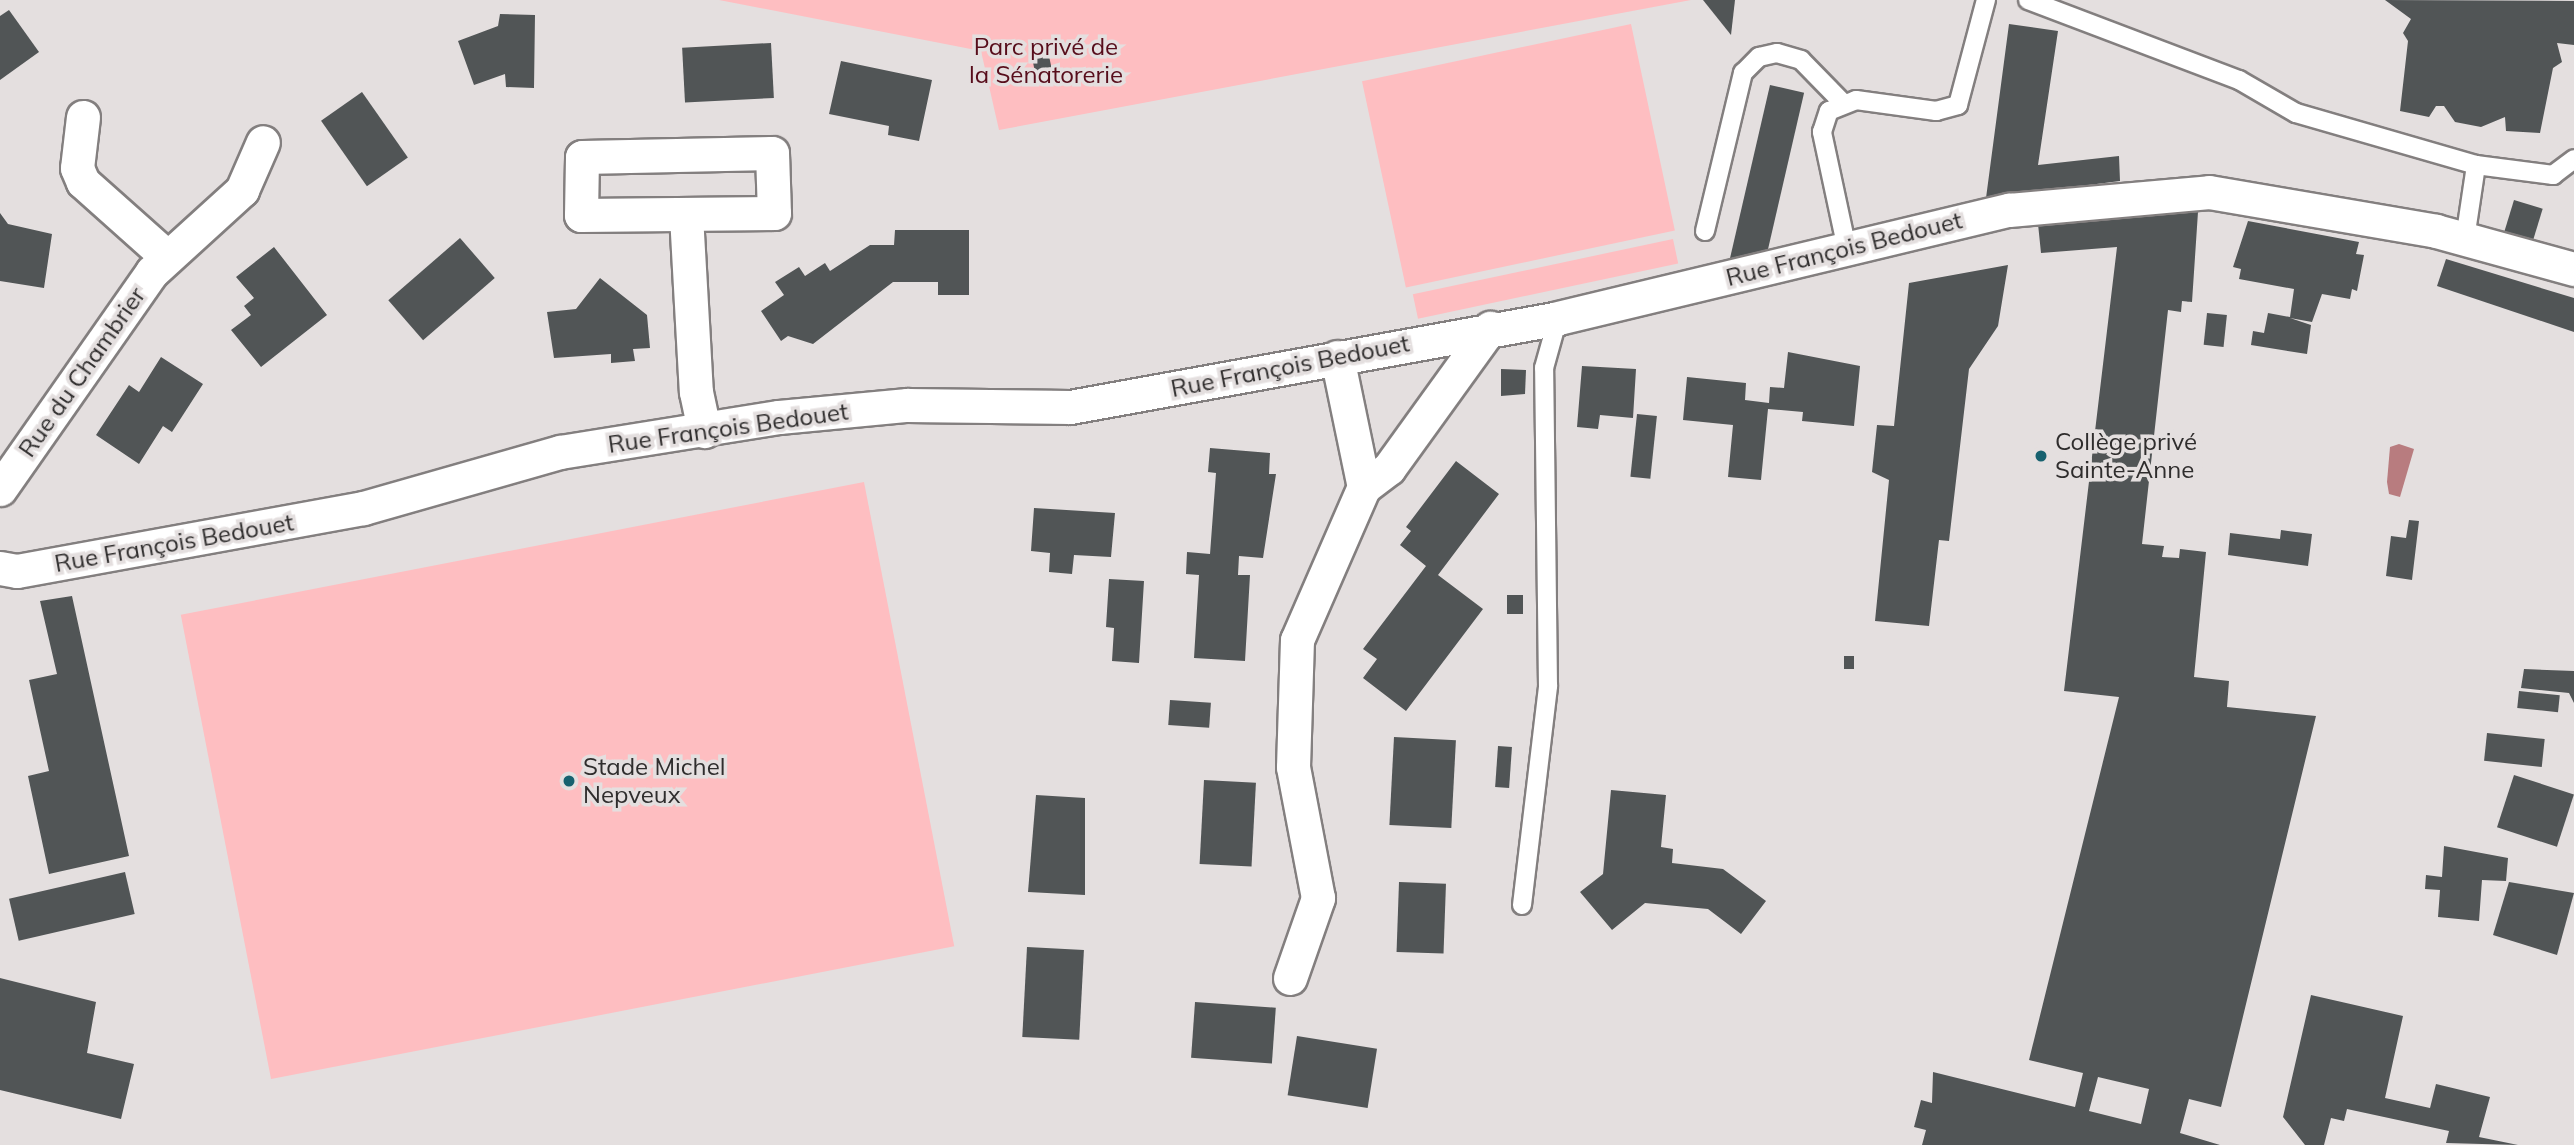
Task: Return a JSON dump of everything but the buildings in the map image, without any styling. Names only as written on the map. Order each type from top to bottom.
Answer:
[{"type":"street","points":[[83,117],[77,168],[83,182],[166,256]]},
{"type":"street","name":"Rue du Chambrier","points":[[0,489],[166,256],[232,203],[263,142]]},
{"type":"street","points":[[772,153],[774,213],[686,215],[581,215],[582,158],[772,153]]},
{"type":"street","name":"Rue François Bedouet","points":[[0,568],[17,571],[363,508],[560,452],[779,417],[907,405],[1070,407],[1490,328],[1558,318],[2009,210],[2209,192],[2465,239],[2574,270]]},
{"type":"street","points":[[686,215],[696,392],[704,431]]},
{"type":"street","points":[[1290,978],[1318,898],[1293,767],[1297,640],[1364,487],[1389,468],[1490,328]]},
{"type":"street","points":[[1337,357],[1364,487]]},
{"type":"lane","points":[[1705,231],[1743,73],[1759,57],[1777,53],[1801,60],[1841,101],[1936,111],[1958,106],[1986,0]]},
{"type":"lane","points":[[2028,0],[2239,80],[2296,113],[2476,165],[2553,175],[2574,159]]},
{"type":"lane","points":[[1841,101],[1829,111],[1822,132],[1847,249]]},
{"type":"lane","points":[[2465,239],[2476,165]]},
{"type":"lane","points":[[1522,905],[1548,686],[1544,368],[1558,318]]},
{"type":"green space","name":"Parc privé de la Sénatorerie","points":[[719,0],[1691,0],[999,130],[981,51]]},
{"type":"green space","points":[[1631,24],[1675,230],[1406,288],[1362,81]]},
{"type":"green space","points":[[1673,239],[1678,263],[1418,319],[1413,294]]},
{"type":"green space","name":"Stade Michel Nepveux","points":[[864,482],[954,946],[271,1079],[181,615]]},
{"type":"shaded area","points":[[2399,444],[2414,449],[2400,497],[2389,494],[2387,482],[2390,447]]},
{"type":"place","name":"Collège privé Sainte-Anne","points":[[2041,456]]},
{"type":"place","name":"Stade Michel Nepveux","points":[[569,781]]}]
